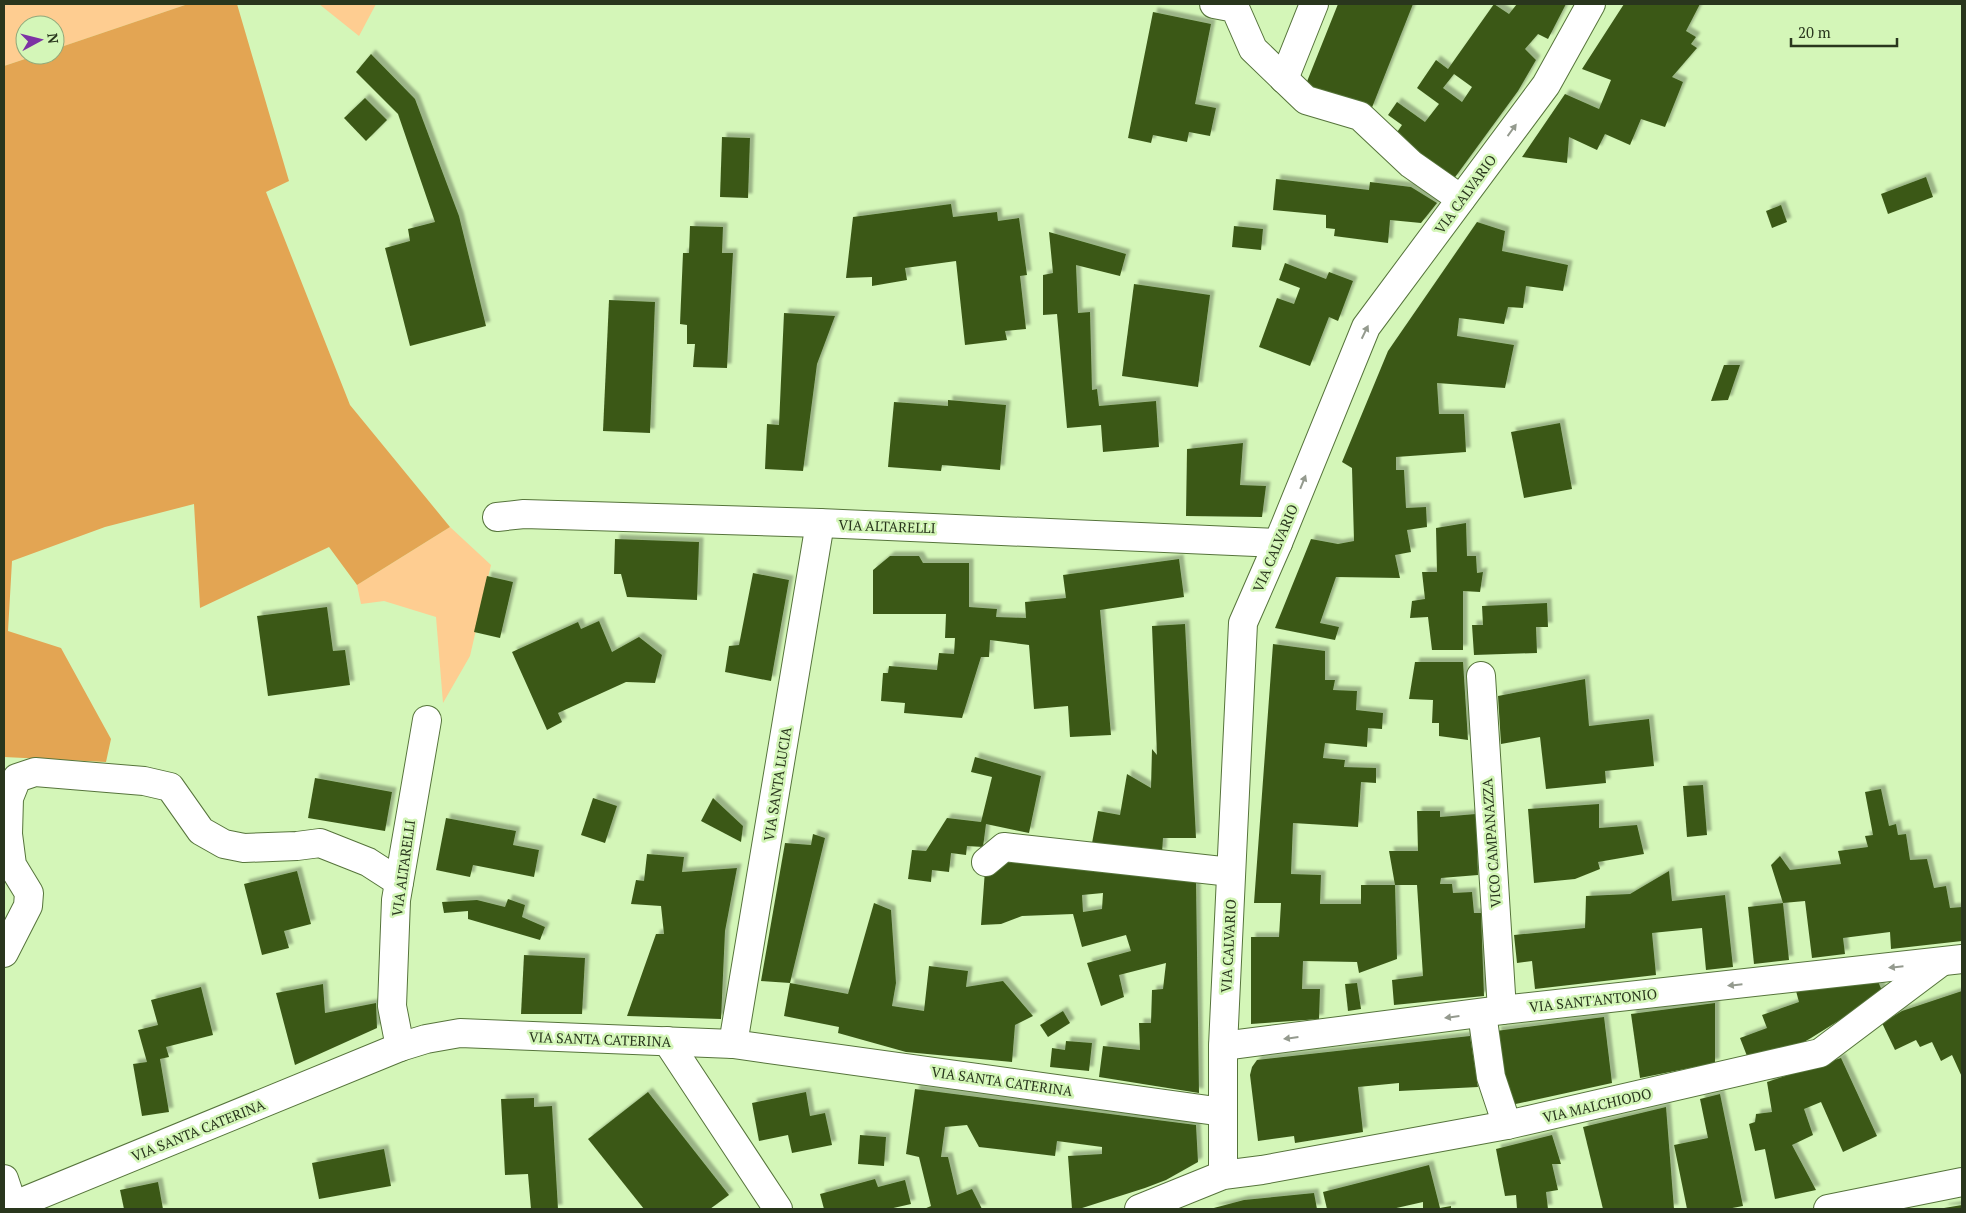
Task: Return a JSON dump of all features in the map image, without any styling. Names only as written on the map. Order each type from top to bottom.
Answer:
[{"type":"street","points":[[1214,4],[1235,8],[1253,49],[1306,100],[1360,116],[1411,164],[1461,199]]},
{"type":"street","points":[[1284,79],[1314,4]]},
{"type":"street","name":"VIA CALVARIO","points":[[1223,1175],[1224,1046],[1243,623],[1278,543],[1366,328],[1546,85],[1591,4]]},
{"type":"street","name":"VIA ALTARELLI","points":[[497,518],[524,514],[820,523],[1278,543]]},
{"type":"street","name":"VIA SANTA LUCIA","points":[[733,1044],[820,523]]},
{"type":"street","name":"VICO CAMPANAZZA","points":[[1481,676],[1492,1012],[1491,1077],[1507,1125]]},
{"type":"street","name":"VIA ALTARELLI","points":[[400,1047],[392,1006],[396,900],[427,720]]},
{"type":"street","points":[[4,953],[28,906],[29,900],[29,894],[12,865],[8,834],[9,798],[17,778],[35,772],[144,781],[170,787],[201,831],[224,844],[253,847],[297,846],[320,843],[368,862],[399,882]]},
{"type":"street","points":[[986,862],[1004,847],[1231,872]]},
{"type":"street","name":"VIA SANT'ANTONIO","points":[[1224,1046],[1492,1012],[1951,961]]},
{"type":"street","name":"VIA MALCHIODO","points":[[1139,1209],[1223,1175],[1262,1170],[1507,1125],[1820,1053],[1951,961]]},
{"type":"street","name":"VIA SANTA CATERINA","points":[[9,1208],[400,1047],[426,1039],[460,1033],[733,1044],[1223,1112]]},
{"type":"street","points":[[667,1042],[778,1209]]},
{"type":"street","points":[[4,1179],[9,1208]]},
{"type":"street","points":[[1828,1209],[1962,1182]]},
{"type":"shaded area","points":[[4,4],[188,4],[65,46],[65,15],[15,15],[15,62],[4,66]]},
{"type":"shaded area","points":[[188,4],[237,4],[289,181],[266,192],[350,405],[450,527],[357,585],[329,547],[200,608],[194,504],[105,527],[12,561],[8,631],[61,648],[111,739],[106,762],[4,757],[4,66],[15,62],[15,65],[65,65],[65,46]]},
{"type":"shaded area","points":[[319,4],[376,4],[359,36]]},
{"type":"shaded area","points":[[450,527],[491,565],[470,656],[443,703],[436,617],[384,601],[361,604],[357,585]]},
{"type":"building","points":[[1338,4],[1413,4],[1371,110],[1306,84]]},
{"type":"building","points":[[1494,4],[1509,14],[1517,4],[1566,4],[1548,39],[1538,34],[1525,49],[1536,60],[1518,91],[1453,180],[1393,138],[1402,125],[1388,115],[1397,102],[1425,122],[1439,104],[1417,88],[1436,60],[1448,69]],"holes":[[[1454,74],[1472,87],[1462,102],[1443,88]]]},
{"type":"building","points":[[1624,4],[1700,4],[1686,31],[1696,37],[1691,44],[1697,48],[1672,77],[1683,82],[1665,127],[1641,119],[1630,145],[1605,134],[1597,150],[1569,137],[1567,163],[1522,157],[1565,94],[1599,109],[1611,80],[1582,69]]},
{"type":"building","points":[[1153,12],[1211,24],[1195,104],[1216,108],[1210,136],[1189,132],[1187,142],[1153,135],[1151,143],[1128,138]]},
{"type":"building","points":[[371,54],[415,99],[459,216],[486,326],[410,346],[385,248],[410,241],[408,229],[435,222],[398,114],[356,72]]},
{"type":"building","points":[[365,98],[387,120],[366,141],[344,118]]},
{"type":"building","points":[[722,137],[750,138],[748,198],[720,197]]},
{"type":"building","points":[[1926,177],[1933,197],[1888,214],[1881,194]]},
{"type":"building","points":[[1276,179],[1369,190],[1370,182],[1411,187],[1437,203],[1421,223],[1390,220],[1388,243],[1334,236],[1335,229],[1326,228],[1326,215],[1273,210]]},
{"type":"building","points":[[951,204],[953,217],[997,212],[998,221],[1019,218],[1027,275],[1020,276],[1026,329],[1005,331],[1007,340],[965,345],[956,261],[905,268],[907,280],[872,286],[872,277],[846,278],[853,217]]},
{"type":"building","points":[[1781,205],[1787,222],[1772,228],[1766,211]]},
{"type":"building","points":[[1477,222],[1505,231],[1502,251],[1568,265],[1563,291],[1526,286],[1523,308],[1508,307],[1504,324],[1459,318],[1457,336],[1514,345],[1505,388],[1437,383],[1439,414],[1464,414],[1466,452],[1396,457],[1396,470],[1404,470],[1406,508],[1426,507],[1427,527],[1407,530],[1411,552],[1395,555],[1400,578],[1336,577],[1320,623],[1339,627],[1335,640],[1275,628],[1311,539],[1338,544],[1354,541],[1352,468],[1342,462],[1388,351]]},
{"type":"building","points":[[690,226],[723,227],[722,253],[733,253],[727,368],[693,367],[695,344],[687,344],[687,325],[680,324],[683,253],[689,253]]},
{"type":"building","points":[[1234,226],[1263,229],[1261,250],[1232,247]]},
{"type":"building","points":[[1049,232],[1126,254],[1120,276],[1076,265],[1078,313],[1090,312],[1092,390],[1097,389],[1099,406],[1156,401],[1159,447],[1103,452],[1101,425],[1067,428],[1057,314],[1043,315],[1043,275],[1053,273]]},
{"type":"building","points":[[1285,263],[1326,279],[1329,272],[1353,281],[1338,321],[1329,317],[1310,366],[1259,347],[1277,298],[1294,304],[1300,288],[1279,280]]},
{"type":"building","points":[[1134,284],[1210,295],[1198,387],[1122,376]]},
{"type":"building","points":[[609,300],[655,302],[650,433],[603,431]]},
{"type":"building","points":[[784,313],[835,316],[817,364],[803,471],[765,469],[767,424],[779,425]]},
{"type":"building","points":[[1724,365],[1740,365],[1728,400],[1711,401]]},
{"type":"building","points":[[948,400],[1006,405],[1000,470],[942,465],[941,471],[888,467],[894,402],[948,406]]},
{"type":"building","points":[[1560,423],[1572,489],[1524,498],[1511,432]]},
{"type":"building","points":[[1243,443],[1240,485],[1266,486],[1262,517],[1186,516],[1187,449]]},
{"type":"building","points":[[1466,523],[1467,556],[1476,556],[1477,573],[1483,572],[1480,592],[1463,591],[1463,650],[1432,650],[1428,617],[1410,618],[1412,601],[1425,599],[1422,572],[1437,572],[1436,528]]},
{"type":"building","points":[[615,539],[699,542],[697,600],[627,597],[621,574],[614,574]]},
{"type":"building","points":[[890,556],[919,556],[923,563],[969,563],[969,607],[997,609],[996,617],[1026,618],[1025,602],[1066,598],[1063,575],[1179,559],[1184,597],[1100,610],[1111,735],[1070,737],[1068,706],[1034,709],[1029,645],[990,640],[989,657],[981,657],[962,718],[904,713],[905,703],[881,701],[883,673],[888,673],[889,666],[937,670],[939,653],[954,654],[955,638],[945,638],[946,614],[873,614],[873,570]]},
{"type":"building","points":[[753,573],[789,580],[771,681],[725,672],[729,646],[739,645]]},
{"type":"building","points":[[487,576],[513,582],[500,638],[474,632]]},
{"type":"building","points":[[1547,603],[1548,627],[1536,627],[1537,653],[1474,655],[1472,625],[1483,625],[1482,606]]},
{"type":"building","points":[[327,607],[333,651],[345,650],[350,685],[268,696],[257,616]]},
{"type":"building","points":[[599,621],[612,652],[639,637],[662,655],[655,683],[626,682],[558,713],[562,722],[547,730],[512,652],[578,622],[581,629]]},
{"type":"building","points":[[1185,624],[1196,838],[1163,838],[1162,853],[1092,843],[1098,811],[1120,815],[1127,774],[1151,788],[1152,749],[1157,755],[1152,626]]},
{"type":"building","points":[[1273,644],[1325,651],[1325,680],[1335,680],[1333,690],[1357,691],[1356,710],[1383,713],[1382,729],[1368,728],[1367,747],[1325,743],[1323,758],[1345,760],[1344,767],[1376,768],[1376,783],[1361,782],[1358,827],[1293,823],[1291,874],[1321,875],[1320,904],[1361,904],[1361,885],[1395,885],[1397,959],[1359,973],[1357,962],[1303,961],[1302,989],[1320,989],[1319,1019],[1251,1024],[1251,937],[1279,937],[1281,903],[1254,903]]},
{"type":"building","points":[[1415,662],[1463,662],[1468,740],[1439,736],[1439,723],[1432,723],[1433,700],[1409,699]]},
{"type":"building","points":[[1585,679],[1589,726],[1649,719],[1654,766],[1605,771],[1606,783],[1546,789],[1540,737],[1501,744],[1498,696]]},
{"type":"building","points":[[975,757],[1041,776],[1029,833],[986,824],[983,847],[967,846],[966,855],[951,853],[949,872],[932,870],[931,882],[908,879],[912,850],[926,851],[947,818],[981,822],[992,777],[971,772]]},
{"type":"building","points":[[315,778],[392,792],[385,831],[308,818]]},
{"type":"building","points":[[1703,785],[1707,835],[1687,837],[1683,786]]},
{"type":"building","points":[[1881,789],[1889,826],[1896,824],[1898,835],[1906,834],[1910,860],[1927,859],[1934,888],[1946,886],[1950,908],[1962,907],[1962,941],[1891,949],[1890,932],[1843,938],[1845,954],[1812,958],[1805,901],[1783,903],[1771,865],[1780,856],[1790,870],[1841,864],[1838,851],[1868,847],[1865,836],[1873,835],[1865,792]]},
{"type":"building","points":[[593,798],[617,806],[605,843],[581,835]]},
{"type":"building","points":[[713,798],[743,826],[741,842],[701,821]]},
{"type":"building","points":[[1599,804],[1599,828],[1637,825],[1644,854],[1598,862],[1600,869],[1575,879],[1534,883],[1528,809]]},
{"type":"building","points":[[1417,811],[1440,811],[1440,817],[1476,814],[1478,875],[1441,878],[1440,884],[1452,884],[1453,893],[1472,892],[1474,913],[1481,913],[1484,996],[1394,1005],[1392,980],[1423,976],[1417,885],[1395,885],[1389,851],[1418,851]]},
{"type":"building","points":[[446,818],[516,831],[513,845],[539,850],[534,877],[473,865],[470,877],[436,870]]},
{"type":"building","points":[[813,834],[825,838],[790,983],[761,981],[785,843],[811,845]]},
{"type":"building","points":[[647,854],[684,857],[682,872],[737,868],[725,931],[721,1019],[627,1016],[656,934],[664,934],[661,906],[631,904],[636,880],[644,881]]},
{"type":"building","points":[[1003,862],[1106,869],[1196,882],[1199,1093],[1099,1077],[1103,1046],[1140,1050],[1139,1023],[1151,1023],[1152,990],[1163,989],[1166,963],[1119,975],[1124,997],[1101,1006],[1087,963],[1131,951],[1126,935],[1082,947],[1073,914],[1022,916],[1001,924],[981,925],[985,870]],"holes":[[[1103,893],[1102,909],[1083,912],[1082,895]]]},
{"type":"building","points":[[297,871],[311,924],[284,931],[289,948],[262,955],[244,884]]},
{"type":"building","points":[[1669,871],[1672,901],[1725,895],[1733,967],[1706,970],[1702,928],[1652,933],[1656,975],[1535,989],[1532,961],[1517,963],[1514,935],[1585,928],[1586,896],[1630,894]]},
{"type":"building","points":[[508,899],[525,905],[522,917],[545,927],[540,940],[468,919],[468,911],[444,913],[442,902],[477,900],[505,907]]},
{"type":"building","points":[[874,903],[891,910],[896,983],[892,1006],[924,1011],[929,966],[968,971],[966,987],[1003,981],[1033,1016],[1015,1025],[1012,1062],[906,1052],[838,1033],[839,1027],[784,1016],[790,983],[848,994]]},
{"type":"building","points":[[1783,903],[1789,960],[1754,964],[1748,907]]},
{"type":"building","points":[[524,955],[585,958],[582,1014],[521,1014]]},
{"type":"building","points":[[1877,979],[1883,993],[1811,1038],[1797,1046],[1747,1056],[1740,1038],[1767,1028],[1762,1015],[1799,1002],[1796,991]]},
{"type":"building","points":[[1357,983],[1361,1009],[1348,1011],[1345,984]]},
{"type":"building","points":[[323,984],[325,1013],[376,1003],[377,1028],[295,1065],[276,993]]},
{"type":"building","points":[[201,987],[213,1035],[166,1047],[169,1057],[160,1059],[169,1112],[142,1116],[133,1064],[147,1062],[138,1030],[158,1025],[151,1000]]},
{"type":"building","points":[[1962,991],[1962,1077],[1952,1055],[1941,1061],[1932,1042],[1920,1047],[1916,1040],[1895,1050],[1882,1023],[1902,1011]]},
{"type":"building","points":[[1715,1003],[1715,1063],[1640,1078],[1631,1014]]},
{"type":"building","points":[[1063,1011],[1070,1023],[1048,1037],[1040,1025]]},
{"type":"building","points":[[1604,1017],[1612,1083],[1511,1105],[1496,1031]]},
{"type":"building","points":[[1470,1036],[1478,1087],[1399,1091],[1399,1083],[1358,1087],[1363,1132],[1295,1143],[1294,1136],[1258,1141],[1250,1075],[1252,1067],[1257,1060]]},
{"type":"building","points":[[1066,1041],[1092,1043],[1089,1071],[1050,1067],[1052,1048],[1065,1050]]},
{"type":"building","points":[[1841,1058],[1877,1136],[1843,1152],[1821,1102],[1804,1109],[1813,1135],[1792,1145],[1816,1190],[1775,1199],[1765,1149],[1755,1151],[1749,1124],[1755,1122],[1756,1114],[1772,1112],[1767,1082]]},
{"type":"building","points":[[915,1089],[1196,1125],[1198,1162],[1166,1180],[1145,1188],[1079,1209],[1072,1209],[1068,1156],[1102,1154],[1102,1147],[1057,1141],[1055,1156],[979,1147],[967,1125],[945,1127],[941,1157],[948,1157],[957,1195],[972,1189],[982,1209],[924,1209],[931,1206],[919,1157],[906,1154]]},
{"type":"building","points":[[648,1092],[729,1195],[710,1209],[644,1209],[588,1139]]},
{"type":"building","points":[[806,1092],[810,1116],[825,1113],[832,1145],[792,1153],[788,1135],[759,1141],[752,1103]]},
{"type":"building","points":[[1720,1094],[1743,1206],[1727,1209],[1687,1209],[1674,1145],[1708,1138],[1700,1099]]},
{"type":"building","points":[[534,1098],[534,1107],[552,1106],[558,1209],[531,1209],[528,1174],[505,1175],[501,1099]]},
{"type":"building","points":[[1666,1107],[1674,1209],[1603,1209],[1583,1127]]},
{"type":"building","points":[[860,1135],[886,1137],[884,1166],[858,1164]]},
{"type":"building","points":[[1552,1135],[1561,1164],[1552,1164],[1558,1190],[1546,1192],[1548,1209],[1517,1209],[1516,1195],[1505,1196],[1496,1149]]},
{"type":"building","points":[[384,1149],[391,1186],[319,1199],[312,1163]]},
{"type":"building","points":[[1429,1165],[1440,1208],[1451,1206],[1451,1209],[1423,1209],[1423,1202],[1392,1209],[1327,1209],[1323,1192]]},
{"type":"building","points":[[875,1179],[878,1187],[905,1180],[911,1204],[889,1209],[824,1209],[820,1194]]},
{"type":"building","points":[[158,1182],[163,1209],[124,1209],[120,1190]]},
{"type":"building","points":[[1314,1193],[1317,1209],[1210,1209],[1244,1200]]},
{"type":"building","points":[[1962,1205],[1962,1209],[1944,1209],[1944,1208]]}]
